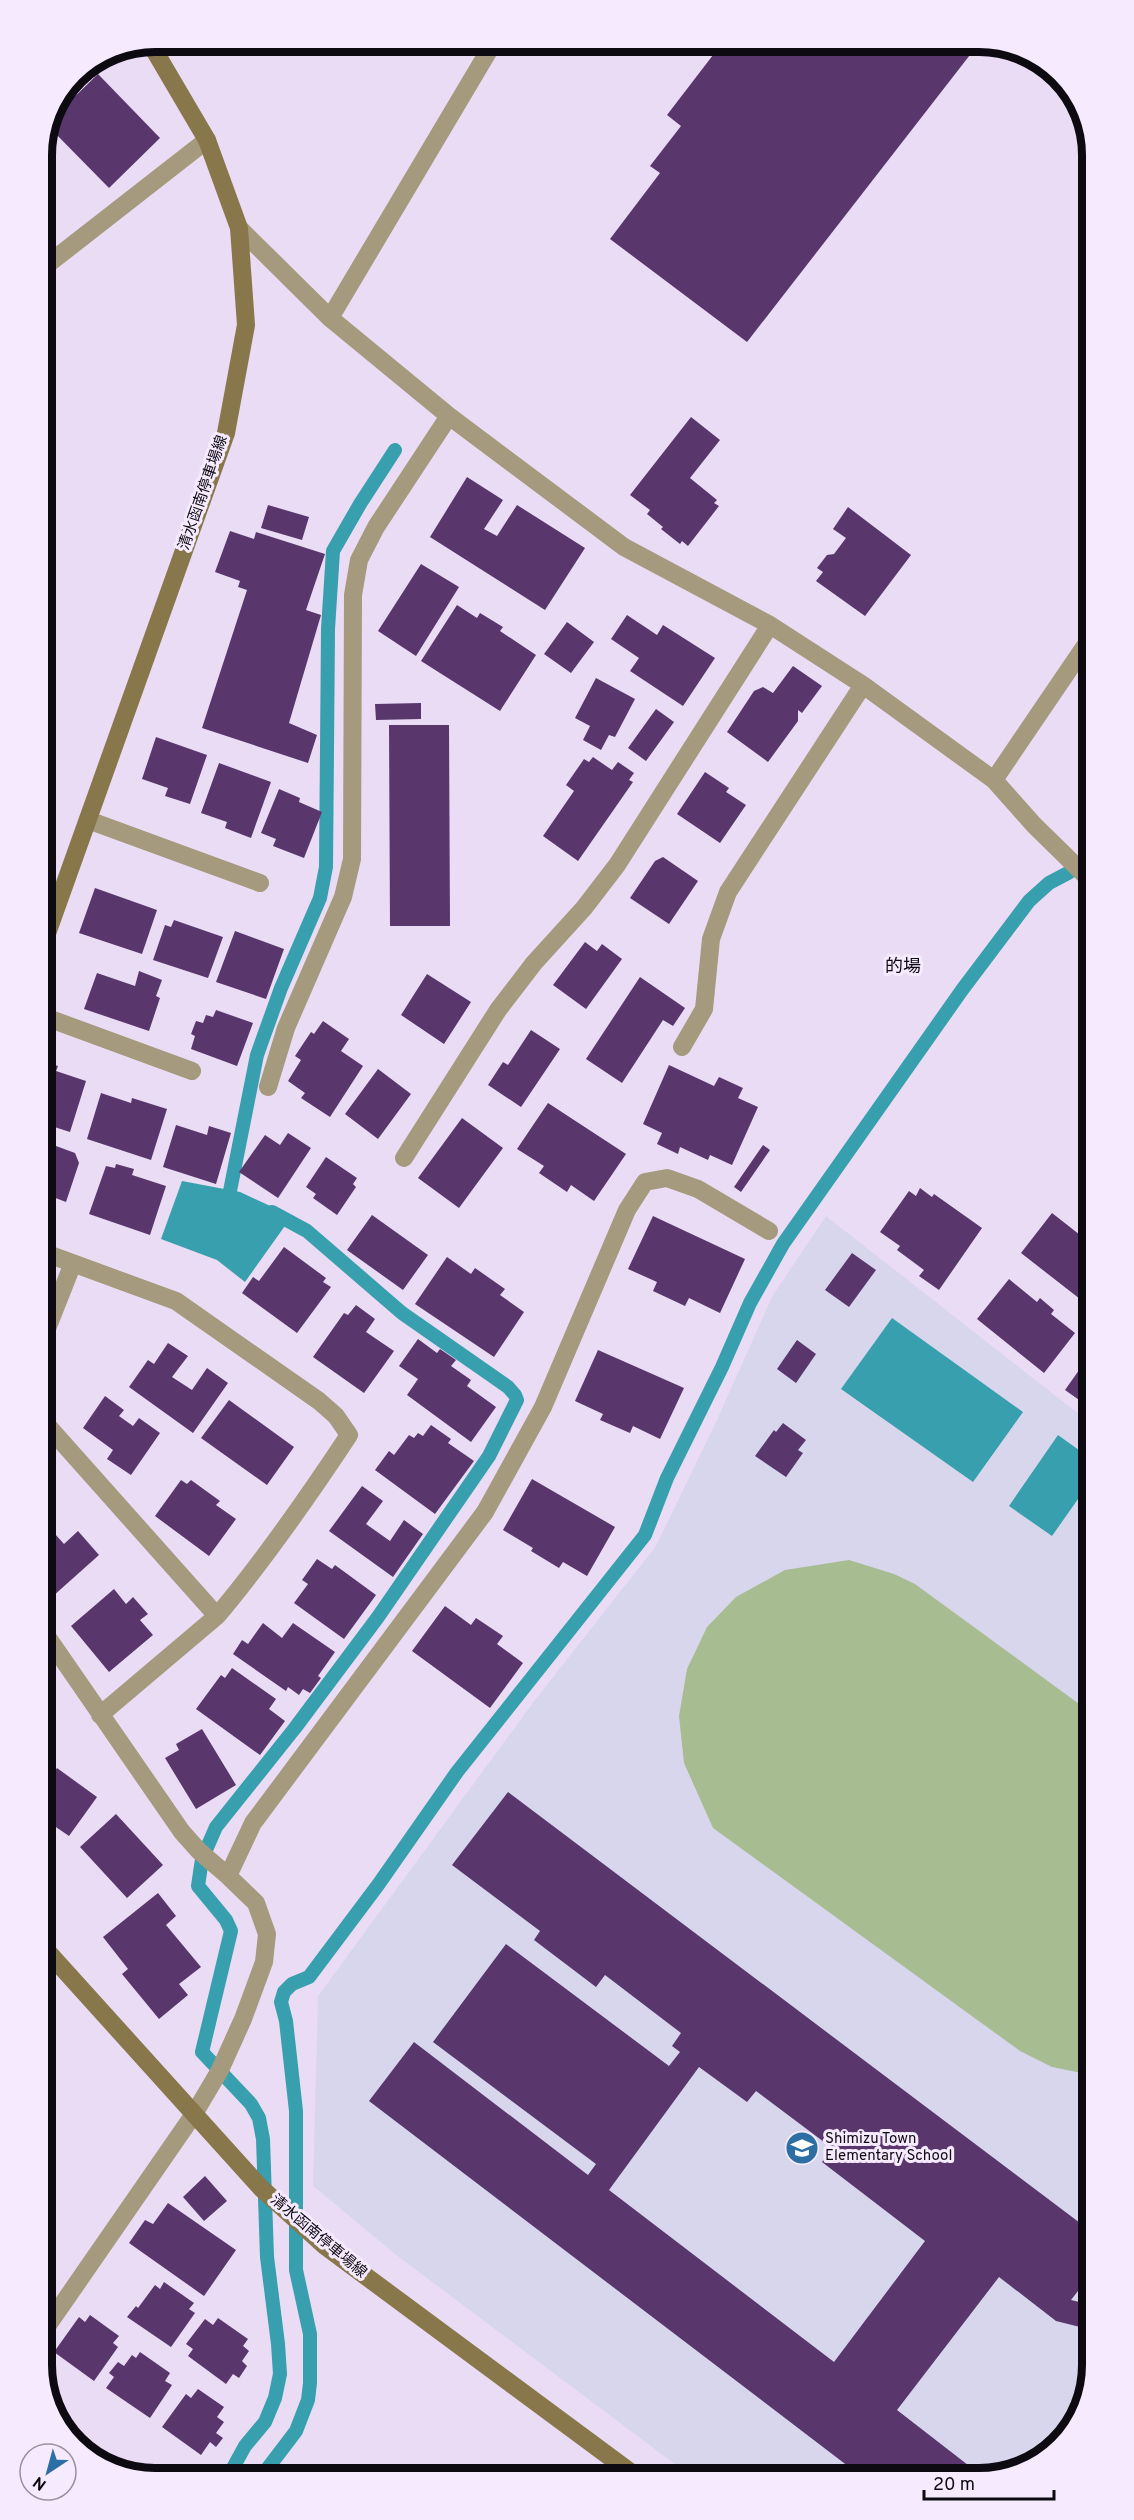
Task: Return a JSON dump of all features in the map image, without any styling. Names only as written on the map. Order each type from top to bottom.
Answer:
[{"type":"main road","name":"清水函南停車場線","points":[[53,918],[226,433],[246,325],[239,228],[207,140],[155,52]]},
{"type":"main road","name":"清水函南停車場線","points":[[52,1957],[261,2188],[325,2246],[624,2468]]},
{"type":"street","points":[[330,318],[488,52]]},
{"type":"street","points":[[53,260],[207,140]]},
{"type":"street","points":[[239,228],[330,318],[449,416],[624,547],[770,625],[863,686],[994,780],[1034,825],[1082,872]]},
{"type":"street","points":[[268,1087],[286,1028],[343,897],[352,859],[353,595],[359,560],[376,527],[449,416]]},
{"type":"street","points":[[404,1158],[498,1010],[534,963],[585,908],[617,865],[770,625]]},
{"type":"street","points":[[994,780],[1082,650]]},
{"type":"street","points":[[682,1047],[704,1009],[711,939],[728,892],[863,686]]},
{"type":"street","points":[[88,820],[260,883]]},
{"type":"street","points":[[53,1020],[192,1071]]},
{"type":"street","points":[[228,1876],[253,1823],[485,1512],[543,1407],[627,1210],[645,1182],[668,1178],[698,1189],[769,1232]]},
{"type":"street","points":[[53,1256],[176,1301],[319,1401],[336,1416],[349,1435],[239,1590],[217,1616],[100,1715]]},
{"type":"street","points":[[52,1315],[73,1263]]},
{"type":"street","points":[[52,1431],[217,1616]]},
{"type":"street","points":[[52,1644],[182,1832],[199,1851],[256,1903],[267,1934],[264,1962],[243,2019],[220,2070],[194,2114],[52,2319]]},
{"type":"shaded area","points":[[826,1216],[1082,1417],[1081,2378],[1071,2410],[1051,2437],[1030,2454],[999,2466],[979,2468],[680,2468],[395,2254],[313,2186],[318,1996],[535,1700],[656,1546],[716,1422],[773,1295]]},
{"type":"green space","points":[[849,1560],[894,1574],[915,1584],[1082,1706],[1082,2073],[1052,2067],[1020,2051],[713,1828],[684,1763],[679,1716],[687,1669],[707,1627],[736,1597],[785,1570]]},
{"type":"water","points":[[182,1181],[240,1192],[292,1216],[245,1282],[217,1260],[161,1239]]},
{"type":"water","points":[[892,1318],[1023,1412],[973,1482],[841,1389]]},
{"type":"water","points":[[1058,1435],[1082,1452],[1082,1493],[1052,1536],[1009,1506]]},
{"type":"building","points":[[715,53],[971,53],[747,342],[610,239],[660,173],[650,166],[681,126],[667,115]]},
{"type":"building","points":[[98,74],[160,138],[109,188],[55,133],[66,105]]},
{"type":"building","points":[[691,417],[720,440],[690,478],[717,500],[714,503],[719,506],[688,546],[682,541],[680,544],[661,529],[663,527],[647,514],[650,510],[630,495]]},
{"type":"building","points":[[467,477],[503,500],[484,529],[497,536],[517,505],[585,548],[545,610],[430,537]]},
{"type":"building","points":[[268,505],[309,517],[302,540],[261,528]]},
{"type":"building","points":[[848,507],[911,555],[865,616],[816,581],[823,572],[817,568],[827,555],[834,554],[846,538],[833,529]]},
{"type":"building","points":[[230,531],[254,539],[256,532],[325,554],[306,610],[321,615],[289,723],[317,735],[308,763],[202,728],[247,590],[238,587],[240,581],[215,572]]},
{"type":"building","points":[[421,564],[459,587],[416,656],[378,631]]},
{"type":"building","points":[[457,605],[477,618],[480,613],[503,627],[500,631],[536,655],[500,711],[421,661]]},
{"type":"building","points":[[627,615],[657,635],[663,625],[715,658],[683,706],[630,671],[639,658],[611,639]]},
{"type":"building","points":[[567,622],[594,642],[571,673],[544,654]]},
{"type":"building","points":[[793,666],[822,686],[802,713],[798,710],[798,721],[768,762],[727,732],[754,691],[763,687],[773,693]]},
{"type":"building","points":[[596,678],[635,699],[615,737],[609,735],[601,750],[583,740],[590,726],[575,718]]},
{"type":"building","points":[[421,703],[421,719],[376,720],[375,704]]},
{"type":"building","points":[[656,709],[674,722],[646,761],[628,748]]},
{"type":"building","points":[[389,725],[449,725],[450,926],[390,926]]},
{"type":"building","points":[[156,737],[207,755],[190,804],[165,796],[168,788],[142,779]]},
{"type":"building","points":[[593,757],[612,770],[618,762],[634,773],[629,780],[633,782],[578,861],[543,836],[574,791],[566,785],[584,759],[589,762]]},
{"type":"building","points":[[219,763],[271,782],[251,838],[225,828],[227,822],[201,813]]},
{"type":"building","points":[[705,772],[729,788],[726,792],[746,805],[720,843],[677,814]]},
{"type":"building","points":[[279,789],[300,798],[299,802],[322,812],[304,858],[273,846],[276,839],[261,833]]},
{"type":"building","points":[[663,857],[698,881],[669,924],[630,898],[655,861]]},
{"type":"building","points":[[95,888],[157,910],[142,954],[79,933]]},
{"type":"building","points":[[174,920],[223,937],[208,978],[153,960],[165,925],[171,927]]},
{"type":"building","points":[[235,931],[284,949],[266,999],[216,982]]},
{"type":"building","points":[[585,942],[597,951],[602,944],[622,959],[586,1009],[553,985]]},
{"type":"building","points":[[139,971],[162,980],[156,996],[160,998],[149,1031],[84,1009],[97,973],[135,986]]},
{"type":"building","points":[[427,974],[471,1002],[444,1044],[401,1015]]},
{"type":"building","points":[[640,977],[685,1008],[673,1026],[663,1020],[622,1083],[586,1059]]},
{"type":"building","points":[[216,1010],[253,1023],[237,1066],[191,1049],[195,1036],[191,1034],[196,1021],[203,1023],[206,1015],[213,1017]]},
{"type":"building","points":[[323,1021],[349,1039],[341,1051],[363,1066],[330,1117],[301,1098],[305,1093],[288,1081],[301,1060],[295,1056],[311,1032],[314,1034]]},
{"type":"building","points":[[531,1030],[560,1049],[521,1107],[488,1085],[503,1062],[508,1065]]},
{"type":"building","points":[[53,1064],[58,1066],[56,1071],[86,1081],[70,1132],[53,1126]]},
{"type":"building","points":[[669,1065],[714,1086],[719,1077],[743,1088],[738,1098],[758,1107],[732,1165],[710,1155],[708,1160],[680,1147],[678,1154],[657,1144],[662,1133],[643,1124]]},
{"type":"building","points":[[378,1069],[411,1094],[378,1139],[345,1114]]},
{"type":"building","points":[[101,1093],[131,1103],[132,1098],[167,1109],[151,1160],[87,1139]]},
{"type":"building","points":[[548,1103],[626,1154],[594,1201],[571,1185],[567,1192],[539,1173],[544,1166],[517,1149]]},
{"type":"building","points":[[462,1118],[503,1148],[459,1208],[418,1178]]},
{"type":"building","points":[[176,1125],[207,1135],[209,1126],[231,1133],[216,1184],[163,1167]]},
{"type":"building","points":[[288,1133],[311,1148],[278,1198],[239,1172],[265,1135],[280,1145]]},
{"type":"building","points":[[763,1145],[770,1150],[741,1192],[734,1187]]},
{"type":"building","points":[[56,1146],[75,1153],[79,1163],[66,1202],[53,1197],[53,1151],[55,1152]]},
{"type":"building","points":[[326,1157],[357,1178],[353,1184],[356,1187],[337,1215],[313,1198],[316,1194],[306,1187]]},
{"type":"building","points":[[116,1164],[134,1169],[132,1175],[166,1186],[150,1235],[89,1214],[106,1166],[115,1168]]},
{"type":"building","points":[[920,1188],[932,1197],[934,1194],[982,1228],[939,1290],[919,1276],[924,1270],[897,1250],[900,1246],[880,1232],[909,1191],[916,1196]]},
{"type":"building","points":[[1052,1213],[1082,1237],[1082,1301],[1021,1253]]},
{"type":"building","points":[[372,1215],[428,1255],[403,1290],[347,1250]]},
{"type":"building","points":[[653,1216],[745,1259],[720,1313],[689,1298],[685,1306],[653,1291],[657,1282],[628,1269]]},
{"type":"building","points":[[284,1247],[326,1278],[323,1282],[331,1287],[297,1333],[242,1293],[253,1277],[259,1281]]},
{"type":"building","points":[[852,1253],[876,1270],[849,1307],[825,1290]]},
{"type":"building","points":[[447,1257],[471,1274],[475,1268],[505,1289],[500,1295],[524,1312],[494,1357],[415,1304]]},
{"type":"building","points":[[1009,1279],[1037,1302],[1040,1298],[1054,1310],[1051,1314],[1075,1333],[1044,1373],[977,1319]]},
{"type":"building","points":[[356,1305],[375,1319],[366,1332],[394,1351],[364,1393],[313,1357],[344,1313],[348,1315]]},
{"type":"building","points":[[418,1339],[437,1353],[440,1349],[456,1360],[451,1366],[471,1380],[467,1386],[496,1407],[471,1442],[407,1395],[418,1379],[399,1366]]},
{"type":"building","points":[[797,1340],[816,1354],[796,1383],[777,1369]]},
{"type":"building","points":[[168,1343],[188,1356],[172,1377],[192,1390],[207,1368],[228,1383],[193,1433],[129,1387],[148,1360],[154,1364]]},
{"type":"building","points":[[598,1350],[684,1388],[660,1439],[633,1426],[630,1433],[600,1420],[603,1414],[575,1401]]},
{"type":"building","points":[[1082,1366],[1082,1402],[1065,1390]]},
{"type":"building","points":[[105,1396],[124,1410],[119,1416],[133,1426],[139,1418],[160,1433],[131,1475],[107,1459],[113,1450],[83,1428]]},
{"type":"building","points":[[229,1400],[294,1447],[267,1485],[201,1438]]},
{"type":"building","points":[[783,1423],[806,1440],[798,1450],[803,1453],[786,1477],[755,1456],[774,1430],[776,1432]]},
{"type":"building","points":[[431,1425],[451,1439],[448,1443],[474,1461],[435,1514],[375,1470],[389,1451],[394,1455],[409,1435],[414,1438],[418,1433],[423,1436]]},
{"type":"building","points":[[532,1479],[615,1527],[587,1576],[563,1562],[559,1568],[531,1551],[533,1548],[503,1530]]},
{"type":"building","points":[[181,1480],[187,1484],[191,1480],[220,1501],[216,1505],[236,1519],[209,1556],[155,1516]]},
{"type":"building","points":[[362,1486],[383,1501],[366,1524],[390,1541],[404,1520],[423,1534],[393,1577],[329,1531]]},
{"type":"building","points":[[52,1531],[64,1544],[78,1531],[99,1555],[52,1597]]},
{"type":"building","points":[[317,1559],[332,1569],[335,1565],[376,1595],[344,1639],[294,1603],[308,1584],[302,1580]]},
{"type":"building","points":[[114,1589],[126,1604],[133,1597],[148,1614],[140,1620],[153,1635],[109,1672],[71,1626]]},
{"type":"building","points":[[445,1606],[471,1625],[476,1618],[503,1636],[497,1644],[523,1663],[490,1708],[412,1651]]},
{"type":"building","points":[[263,1623],[282,1638],[293,1623],[335,1652],[318,1676],[321,1678],[310,1693],[303,1689],[299,1695],[288,1687],[286,1691],[233,1654],[242,1640],[248,1644]]},
{"type":"building","points":[[232,1668],[276,1699],[269,1709],[285,1721],[260,1755],[196,1709],[221,1675],[225,1678]]},
{"type":"building","points":[[202,1729],[236,1785],[196,1809],[165,1758],[179,1750],[176,1744]]},
{"type":"building","points":[[57,1768],[97,1797],[69,1836],[52,1825],[52,1775]]},
{"type":"building","points":[[508,1792],[1082,2224],[1082,2286],[1071,2300],[1082,2303],[1082,2328],[1056,2321],[999,2277],[897,2410],[972,2468],[850,2468],[369,2101],[414,2042],[588,2175],[596,2164],[433,2042],[506,1944],[669,2066],[680,2052],[672,2046],[681,2033],[605,1975],[596,1987],[534,1940],[540,1931],[452,1865]],"holes":[[[699,2067],[747,2102],[756,2091],[832,2148],[822,2162],[925,2241],[834,2362],[609,2190]]]},
{"type":"building","points":[[116,1814],[163,1865],[127,1898],[80,1847]]},
{"type":"building","points":[[158,1893],[176,1916],[166,1925],[201,1967],[179,1984],[188,1995],[159,2019],[122,1974],[128,1969],[103,1937]]},
{"type":"building","points":[[205,2176],[227,2201],[204,2221],[183,2197]]},
{"type":"building","points":[[168,2203],[236,2250],[204,2296],[129,2243],[145,2220],[153,2224]]},
{"type":"building","points":[[164,2282],[194,2303],[189,2309],[195,2313],[171,2347],[127,2317],[136,2306],[138,2308],[155,2285],[160,2289]]},
{"type":"building","points":[[90,2315],[119,2336],[113,2343],[118,2347],[94,2381],[54,2352],[79,2317],[85,2322]]},
{"type":"building","points":[[218,2318],[248,2339],[243,2346],[249,2351],[242,2361],[247,2366],[239,2378],[233,2374],[226,2384],[188,2356],[193,2349],[186,2344],[205,2319],[213,2325]]},
{"type":"building","points":[[140,2352],[170,2373],[165,2381],[172,2385],[150,2418],[106,2388],[114,2377],[109,2373],[118,2362],[124,2366],[132,2355],[136,2358]]},
{"type":"building","points":[[198,2389],[224,2407],[217,2417],[224,2422],[216,2433],[223,2438],[216,2447],[210,2442],[201,2455],[162,2427],[186,2394],[191,2398]]},
{"type":"waterway","points":[[240,1200],[229,1196],[257,1055],[281,988],[320,898],[326,867],[328,629],[333,551],[395,450]]},
{"type":"waterway","points":[[268,2467],[296,2431],[308,2400],[310,2383],[310,2334],[296,2270],[296,2111],[286,2021],[281,2002],[284,1992],[292,1984],[309,1977],[378,1885],[457,1772],[645,1535],[667,1478],[722,1367],[750,1303],[783,1244],[962,990],[1029,901],[1049,883],[1082,863]]},
{"type":"waterway","points":[[233,2467],[245,2446],[265,2422],[275,2398],[280,2374],[267,2257],[263,2139],[259,2118],[251,2104],[202,2052],[231,1931],[226,1920],[198,1886],[202,1859],[216,1827],[295,1728],[378,1617],[489,1456],[517,1400],[508,1387],[402,1313],[307,1231],[272,1212]]},
{"type":"place","name":"Shimizu Town Elementary School","points":[[802,2148]]},
{"type":"district","name":"的場","points":[[903,967]]}]
